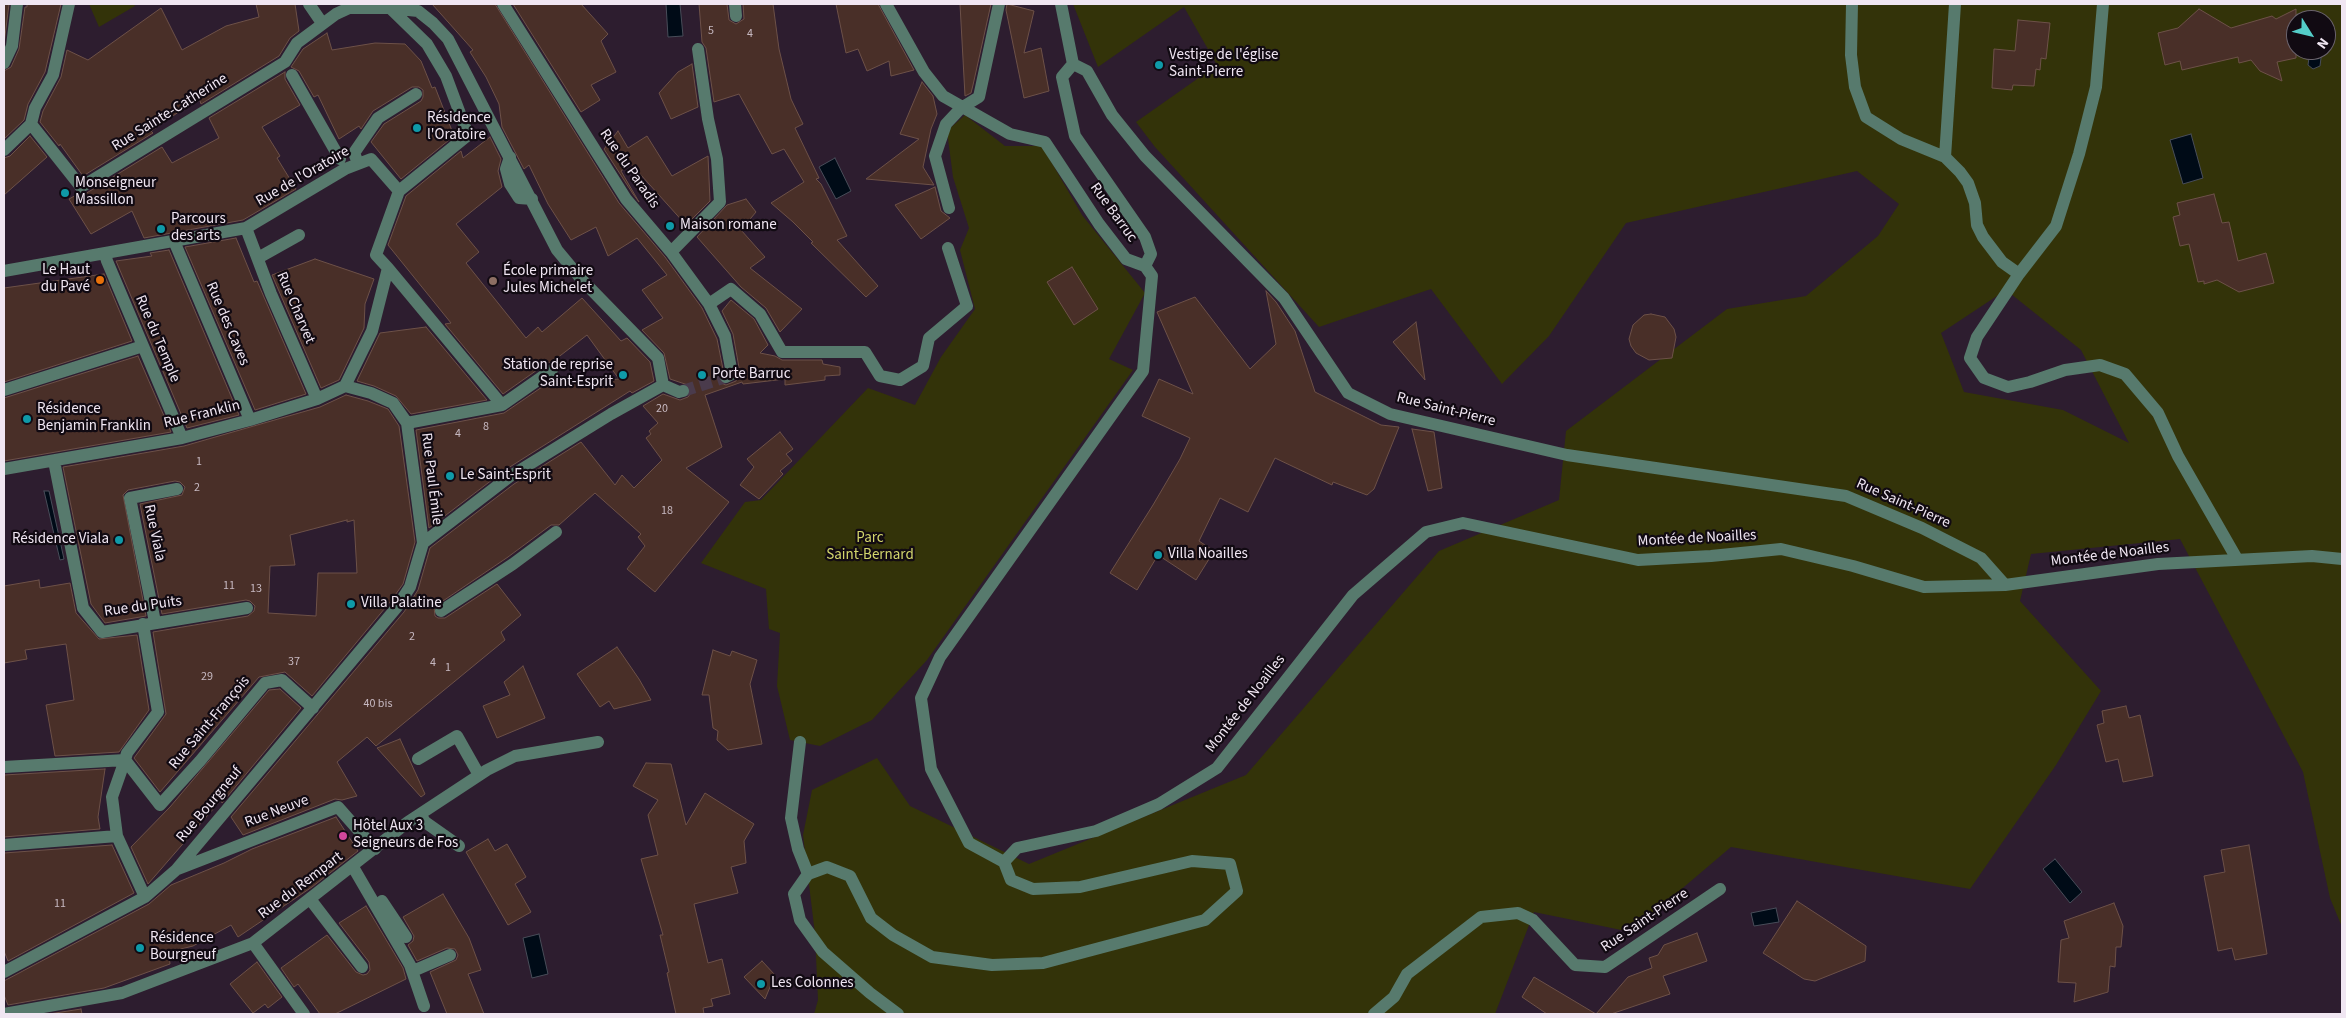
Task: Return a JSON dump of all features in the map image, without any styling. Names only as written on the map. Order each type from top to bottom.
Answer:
[{"type":"street","points":[[4,63],[12,46],[17,4]]},
{"type":"street","points":[[4,150],[31,124],[36,108],[53,75],[69,4]]},
{"type":"street","points":[[310,4],[322,24]]},
{"type":"street","name":"Rue du Paradis","points":[[503,4],[626,199],[671,252],[709,304],[725,336],[732,374],[726,377]]},
{"type":"street","name":"Rue Barruc","points":[[886,4],[924,72],[943,96],[1010,134],[1045,142],[1099,224],[1121,253],[1126,259],[1145,266],[1151,254],[1145,237],[1075,136],[1062,77],[1072,64]]},
{"type":"street","points":[[949,208],[935,156],[946,124],[962,108],[979,97],[998,4]]},
{"type":"street","points":[[1061,4],[1072,64]]},
{"type":"street","points":[[1852,4],[1851,55],[1855,87],[1866,117],[1901,139],[1944,157],[1968,183],[1975,203],[1977,224],[1983,238],[2002,262],[2019,274]]},
{"type":"street","points":[[1944,157],[1955,4]]},
{"type":"street","points":[[2103,4],[2096,87],[2079,154],[2056,226],[2019,274],[1977,337],[1970,358],[1984,378],[2008,387],[2065,370],[2100,365],[2125,374],[2158,414],[2178,456],[2237,559]]},
{"type":"street","points":[[332,9],[390,8],[418,11],[434,23],[448,39],[557,250],[582,280],[658,358],[663,385]]},
{"type":"street","points":[[390,8],[427,44],[442,68],[468,134],[399,191],[376,255],[502,405]]},
{"type":"street","name":"Rue Sainte-Catherine","points":[[31,124],[81,187],[285,62],[297,43],[322,24],[332,9]]},
{"type":"street","points":[[671,252],[720,202],[717,160],[708,119],[698,49]]},
{"type":"street","name":"Rue Saint-Pierre","points":[[1072,64],[1087,71],[1112,115],[1145,156],[1284,298],[1348,392],[1390,414],[1567,455],[1846,496],[1922,528],[1982,558],[2005,584]]},
{"type":"street","points":[[292,75],[340,159]]},
{"type":"street","points":[[358,164],[354,153],[378,118],[416,94]]},
{"type":"street","name":"Rue de l'Oratoire","points":[[4,270],[246,228],[371,158],[399,191]]},
{"type":"street","name":"Rue Charvet","points":[[246,228],[271,294],[317,399]]},
{"type":"street","points":[[258,258],[299,235]]},
{"type":"street","name":"Rue des Caves","points":[[174,241],[250,420]]},
{"type":"street","points":[[709,304],[731,289],[760,314],[782,352],[865,352],[880,376],[900,380],[922,366],[929,338],[967,306],[948,248]]},
{"type":"street","name":"Rue du Temple","points":[[105,252],[107,261],[182,438]]},
{"type":"street","points":[[898,1014],[870,993],[823,952],[800,920],[794,894],[808,874],[827,866],[850,876],[871,918],[893,935],[932,957],[992,965],[1043,963],[1205,920],[1237,891],[1230,864],[1192,861],[1080,887],[1034,888],[1011,880],[1004,862],[969,843],[931,769],[921,698],[940,657],[1143,371],[1152,276],[1145,266]]},
{"type":"street","points":[[346,386],[372,331],[388,268]]},
{"type":"street","points":[[4,390],[143,346]]},
{"type":"street","points":[[407,423],[502,405],[552,370]]},
{"type":"street","points":[[663,385],[679,392],[683,391]]},
{"type":"street","points":[[423,543],[509,477],[611,414],[663,385]]},
{"type":"street","name":"Rue Franklin","points":[[4,469],[182,438],[250,420],[317,399],[346,386]]},
{"type":"street","name":"Rue Paul Émile","points":[[346,386],[371,393],[393,404],[407,423],[423,543],[410,587],[397,607]]},
{"type":"street","name":"Rue du Puits","points":[[54,461],[84,608],[102,632],[248,608]]},
{"type":"street","name":"Rue Viala","points":[[145,897],[117,836],[112,797],[127,753],[158,712],[149,623],[130,498],[177,489]]},
{"type":"street","name":"Montée de Noailles","points":[[1004,862],[1017,848],[1096,831],[1158,804],[1217,768],[1353,595],[1426,532],[1463,523],[1638,560],[1711,556],[1781,549],[1853,566],[1924,587],[2005,584],[2158,564],[2312,556],[2342,559]]},
{"type":"street","points":[[441,611],[513,564],[556,532]]},
{"type":"street","name":"Rue Bourgneuf","points":[[4,972],[145,897],[176,870],[397,607]]},
{"type":"street","name":"Rue Saint-François","points":[[125,760],[160,805],[200,761],[265,683],[282,680],[313,708]]},
{"type":"street","points":[[418,758],[457,736],[479,775]]},
{"type":"street","name":"Rue du Rempart","points":[[4,1014],[122,993],[253,943],[420,814],[479,775],[515,756],[598,742]]},
{"type":"street","points":[[800,742],[791,818],[798,849],[808,874]]},
{"type":"street","points":[[4,767],[125,760]]},
{"type":"street","name":"Rue Neuve","points":[[176,870],[338,806],[375,849]]},
{"type":"street","points":[[420,814],[425,822],[459,846]]},
{"type":"street","points":[[4,845],[117,836]]},
{"type":"street","points":[[355,865],[406,937]]},
{"type":"street","points":[[355,865],[412,971],[424,1006]]},
{"type":"street","name":"Rue Saint-Pierre","points":[[1374,1014],[1394,998],[1407,974],[1481,917],[1518,913],[1534,920],[1575,965],[1605,967],[1720,889]]},
{"type":"street","points":[[310,899],[362,967]]},
{"type":"street","points":[[253,943],[304,1014]]},
{"type":"street","points":[[412,971],[450,955]]},
{"type":"green space","points":[[89,4],[134,4],[135,6],[99,27]]},
{"type":"green space","points":[[1073,4],[2342,4],[2342,927],[2330,898],[2303,772],[2180,539],[2031,554],[2020,601],[2101,691],[2056,765],[1970,889],[1731,847],[1631,932],[1534,912],[1495,1014],[814,1014],[818,1000],[815,934],[803,835],[812,790],[877,758],[910,806],[1029,864],[1246,775],[1439,551],[1559,500],[1566,431],[1727,309],[1806,296],[1878,236],[1899,204],[1857,171],[1626,223],[1549,336],[1502,384],[1431,289],[1319,327],[1155,147],[1136,122],[1217,65],[1184,7],[1098,67]],"holes":[[[2006,290],[2081,350],[2129,443],[2063,410],[1964,392],[1941,333]]]},
{"type":"green space","name":"Parc Saint-Bernard","points":[[965,115],[1005,146],[1042,146],[1082,215],[1145,293],[1109,359],[1133,370],[927,660],[872,720],[820,746],[790,740],[777,686],[780,633],[769,629],[766,589],[701,563],[745,502],[761,500],[868,388],[915,405],[941,357],[975,309],[960,250],[969,228],[953,177],[947,131]]},
{"type":"shaded area","points":[[666,4],[680,4],[683,36],[668,37]]},
{"type":"shaded area","points":[[2309,60],[2321,60],[2320,66],[2313,69],[2308,65]]},
{"type":"shaded area","points":[[2191,134],[2203,178],[2183,184],[2170,140]]},
{"type":"shaded area","points":[[835,158],[851,191],[836,199],[819,167]]},
{"type":"shaded area","points":[[44,491],[49,491],[64,559],[60,560]]},
{"type":"shaded area","points":[[2055,859],[2082,892],[2070,903],[2043,869]]},
{"type":"shaded area","points":[[1776,908],[1779,922],[1754,926],[1751,913]]},
{"type":"shaded area","points":[[539,934],[548,974],[532,978],[523,938]]},
{"type":"building","points":[[4,4],[9,4],[4,44]]},
{"type":"building","points":[[27,4],[61,4],[45,72],[28,104],[24,120],[4,139],[4,71],[11,67],[19,49]]},
{"type":"building","points":[[256,4],[295,4],[299,31],[290,38],[279,56],[201,104],[199,98],[151,131],[153,133],[83,176],[60,144],[59,146],[40,122],[43,111],[61,77],[67,50],[88,60],[161,8],[182,50],[226,26],[259,17]]},
{"type":"building","points":[[432,4],[495,4],[619,203],[665,257],[702,308],[717,339],[723,369],[718,376],[721,383],[726,385],[736,381],[740,373],[733,334],[722,311],[731,300],[754,319],[768,345],[760,353],[775,356],[782,360],[822,360],[823,364],[840,367],[840,375],[825,376],[825,380],[785,385],[785,379],[743,384],[742,382],[705,395],[722,447],[686,468],[729,502],[655,592],[627,569],[645,546],[638,537],[641,534],[595,493],[559,525],[551,525],[508,557],[434,607],[435,616],[445,618],[497,584],[521,615],[501,632],[505,640],[376,746],[367,737],[337,762],[357,796],[342,800],[335,799],[243,835],[231,817],[404,612],[418,590],[430,548],[514,484],[581,442],[615,485],[622,475],[634,488],[662,460],[646,438],[651,434],[649,431],[658,423],[643,406],[663,394],[680,400],[688,397],[691,393],[688,385],[670,379],[664,353],[642,330],[663,318],[642,290],[667,275],[637,238],[608,256],[596,227],[571,240],[548,204],[529,165],[524,169],[502,127],[499,104],[486,77],[470,52],[473,50]]},
{"type":"building","points":[[513,4],[581,4],[608,34],[601,41],[616,72],[591,85],[600,100],[581,112]]},
{"type":"building","points":[[699,4],[727,4],[729,20],[736,24],[744,19],[743,4],[773,4],[779,49],[791,99],[803,124],[795,128],[819,178],[816,179],[821,184],[847,236],[837,240],[878,286],[866,297],[811,243],[813,242],[793,222],[771,203],[804,182],[784,149],[772,154],[739,94],[714,102],[706,48],[702,42]]},
{"type":"building","points":[[836,4],[878,4],[914,70],[891,76],[889,61],[867,71],[858,49],[846,53]]},
{"type":"building","points":[[960,4],[991,4],[971,93],[965,96]]},
{"type":"building","points":[[1007,4],[1034,11],[1024,53],[1041,48],[1049,91],[1024,98],[1006,10]]},
{"type":"building","points":[[2199,9],[2231,28],[2272,16],[2276,19],[2286,14],[2286,60],[2277,62],[2282,81],[2260,71],[2251,60],[2239,63],[2238,57],[2182,70],[2180,61],[2165,65],[2158,33],[2178,28]]},
{"type":"building","points":[[2018,20],[2050,23],[2046,59],[2041,58],[2040,70],[2036,69],[2034,86],[2013,85],[2012,90],[1992,88],[1994,49],[2015,51]]},
{"type":"building","points":[[327,33],[332,50],[375,43],[405,44],[421,61],[432,88],[435,87],[454,136],[401,179],[371,142],[384,124],[421,101],[423,90],[419,87],[412,87],[373,111],[361,129],[359,126],[339,139],[318,95],[314,97],[299,71],[291,67],[303,49]]},
{"type":"building","points":[[692,64],[698,107],[671,119],[659,93],[678,72]]},
{"type":"building","points":[[285,72],[285,79],[300,105],[262,127],[280,156],[277,158],[296,189],[243,220],[144,238],[132,211],[91,234],[69,199],[78,194],[85,194],[162,147],[172,163],[219,138],[209,118]]},
{"type":"building","points":[[922,82],[933,96],[937,114],[931,129],[923,167],[934,185],[866,179],[919,139],[900,134]]},
{"type":"building","points":[[618,131],[628,148],[647,136],[672,176],[708,156],[710,201],[686,225],[631,164],[621,171],[639,202],[633,194],[604,149]]},
{"type":"building","points":[[30,136],[47,157],[4,195],[4,158],[10,156]]},
{"type":"building","points":[[490,137],[501,159],[498,171],[502,187],[456,224],[479,252],[466,263],[526,338],[538,327],[542,332],[582,298],[621,341],[627,338],[650,362],[654,381],[632,393],[630,391],[505,470],[429,528],[416,430],[504,413],[542,387],[619,379],[587,335],[552,362],[547,363],[503,394],[445,324],[451,323],[388,245],[406,196],[461,151],[463,158]]},
{"type":"building","points":[[935,187],[941,211],[950,218],[921,239],[895,205]]},
{"type":"building","points":[[2214,194],[2222,223],[2229,222],[2238,261],[2266,253],[2274,283],[2239,292],[2217,280],[2204,284],[2204,281],[2198,282],[2189,244],[2180,246],[2173,217],[2180,215],[2177,203]]},
{"type":"building","points":[[746,199],[756,212],[741,230],[765,257],[750,268],[802,309],[780,332],[766,308],[741,287],[697,237],[727,205]]},
{"type":"building","points":[[236,238],[254,282],[257,281],[306,394],[255,410],[185,247]]},
{"type":"building","points":[[169,250],[239,415],[187,428],[116,261],[152,256],[150,253]]},
{"type":"building","points":[[315,259],[374,279],[365,304],[364,328],[339,380],[321,388],[272,275]]},
{"type":"building","points":[[1072,267],[1098,309],[1074,325],[1047,282]]},
{"type":"building","points":[[104,274],[132,341],[4,382],[4,288]]},
{"type":"building","points":[[1266,291],[1276,302],[1295,331],[1315,392],[1381,425],[1399,427],[1374,489],[1367,495],[1333,482],[1332,485],[1275,458],[1248,512],[1220,498],[1199,541],[1214,551],[1196,580],[1158,555],[1137,590],[1110,573],[1153,505],[1190,438],[1142,416],[1159,379],[1193,394],[1157,312],[1195,297],[1250,369],[1276,344]]},
{"type":"building","points":[[1651,314],[1665,317],[1674,329],[1676,337],[1672,358],[1649,360],[1636,353],[1631,346],[1629,339],[1633,325],[1644,315]]},
{"type":"building","points":[[1416,322],[1425,380],[1393,342]]},
{"type":"building","points":[[426,327],[487,400],[411,414],[396,396],[357,381],[380,333]]},
{"type":"building","points":[[138,356],[171,432],[4,461],[4,398]]},
{"type":"building","points":[[346,395],[388,409],[399,426],[415,542],[403,584],[312,696],[285,672],[259,677],[160,792],[134,758],[166,714],[153,632],[248,616],[254,611],[255,606],[246,600],[162,614],[140,504],[182,495],[185,487],[180,482],[175,481],[128,490],[123,495],[146,616],[105,623],[91,604],[63,467],[184,446],[320,407]],"holes":[[[347,520],[347,522],[354,520],[357,573],[318,573],[316,616],[268,613],[270,566],[295,565],[290,535]]]},
{"type":"building","points":[[1412,429],[1434,432],[1442,488],[1428,491]]},
{"type":"building","points":[[780,432],[793,449],[786,454],[792,461],[780,471],[783,474],[759,499],[740,485],[754,467],[747,459]]},
{"type":"building","points":[[39,580],[40,588],[70,583],[76,613],[99,639],[137,635],[149,710],[119,752],[55,756],[46,705],[74,700],[66,644],[25,650],[27,659],[4,663],[4,586]]},
{"type":"building","points":[[617,647],[651,700],[614,709],[609,701],[600,707],[577,674]]},
{"type":"building","points":[[713,650],[730,656],[732,651],[757,660],[750,684],[762,744],[728,750],[717,740],[718,731],[713,728],[709,695],[702,695]]},
{"type":"building","points":[[523,666],[545,718],[497,738],[483,706],[510,695],[504,682]]},
{"type":"building","points":[[280,689],[301,708],[222,803],[221,800],[148,884],[131,847],[170,807],[269,690]]},
{"type":"building","points":[[2126,706],[2129,718],[2140,715],[2153,776],[2123,782],[2118,759],[2106,762],[2097,725],[2104,723],[2102,711]]},
{"type":"building","points":[[400,739],[425,794],[421,797],[377,748]]},
{"type":"building","points":[[646,763],[671,764],[686,825],[705,793],[754,824],[744,841],[746,863],[731,867],[738,893],[694,904],[708,963],[722,959],[730,994],[711,999],[713,1006],[703,1008],[704,1014],[676,1014],[660,935],[663,935],[641,859],[658,855],[648,815],[658,800],[633,786]]},
{"type":"building","points":[[105,769],[98,817],[100,829],[4,837],[4,775]]},
{"type":"building","points":[[336,817],[358,851],[312,887],[238,937],[231,925],[193,946],[169,952],[170,964],[104,988],[8,1005],[4,995],[4,981],[149,904],[171,885],[252,849]]},
{"type":"building","points":[[488,839],[495,851],[507,844],[526,877],[515,884],[531,912],[508,925],[466,852]]},
{"type":"building","points":[[112,845],[134,893],[8,961],[4,951],[4,853]]},
{"type":"building","points":[[2249,845],[2267,954],[2235,960],[2232,948],[2218,951],[2204,876],[2225,872],[2221,850]]},
{"type":"building","points":[[443,894],[469,938],[481,970],[468,974],[484,1014],[447,1014],[430,972],[456,960],[458,955],[455,949],[447,948],[417,961],[408,945],[413,941],[414,936],[403,917]]},
{"type":"building","points":[[1797,901],[1866,946],[1865,961],[1815,981],[1804,979],[1763,953]]},
{"type":"building","points":[[2114,903],[2123,926],[2121,947],[2116,947],[2115,967],[2110,966],[2108,992],[2074,1002],[2076,983],[2058,982],[2061,940],[2069,938],[2064,921]]},
{"type":"building","points":[[366,906],[403,968],[406,979],[335,1014],[320,1014],[298,984],[294,987],[281,968],[327,935],[356,972],[363,975],[367,974],[370,970],[369,962],[339,923]]},
{"type":"building","points":[[1697,933],[1707,961],[1663,976],[1670,994],[1611,1014],[1596,1014],[1628,977],[1652,968],[1649,958],[1658,955],[1664,945]]},
{"type":"building","name":"Les Colonnes","points":[[762,961],[775,975],[765,999],[744,977]]},
{"type":"building","points":[[257,962],[282,997],[268,1008],[265,1004],[253,1013],[230,984]]},
{"type":"building","points":[[1534,977],[1596,1014],[1547,1014],[1522,997]]},
{"type":"building","points":[[81,1009],[82,1014],[49,1014]]},
{"type":"tunnel","points":[[683,391],[726,377]]},
{"type":"place","name":"Vestige de l'église Saint-Pierre","points":[[1159,65]]},
{"type":"place","name":"Résidence l'Oratoire","points":[[417,128]]},
{"type":"place","name":"Monseigneur Massillon","points":[[65,193]]},
{"type":"place","name":"Maison romane","points":[[670,226]]},
{"type":"place","name":"Parcours des arts","points":[[161,229]]},
{"type":"place","name":"Le Haut du Pavé","points":[[100,280]]},
{"type":"place","name":"École primaire Jules Michelet","points":[[493,281]]},
{"type":"place","name":"Station de reprise Saint-Esprit","points":[[623,375]]},
{"type":"place","name":"Porte Barruc","points":[[702,375]]},
{"type":"place","name":"Résidence Benjamin Franklin","points":[[27,419]]},
{"type":"place","name":"Le Saint-Esprit","points":[[450,476]]},
{"type":"place","name":"Résidence Viala","points":[[119,540]]},
{"type":"place","name":"Villa Noailles","points":[[1158,555]]},
{"type":"place","name":"Villa Palatine","points":[[351,604]]},
{"type":"place","name":"Hôtel Aux 3 Seigneurs de Fos","points":[[343,836]]},
{"type":"place","name":"Résidence Bourgneuf","points":[[140,948]]},
{"type":"place","name":"Les Colonnes","points":[[761,984]]}]
